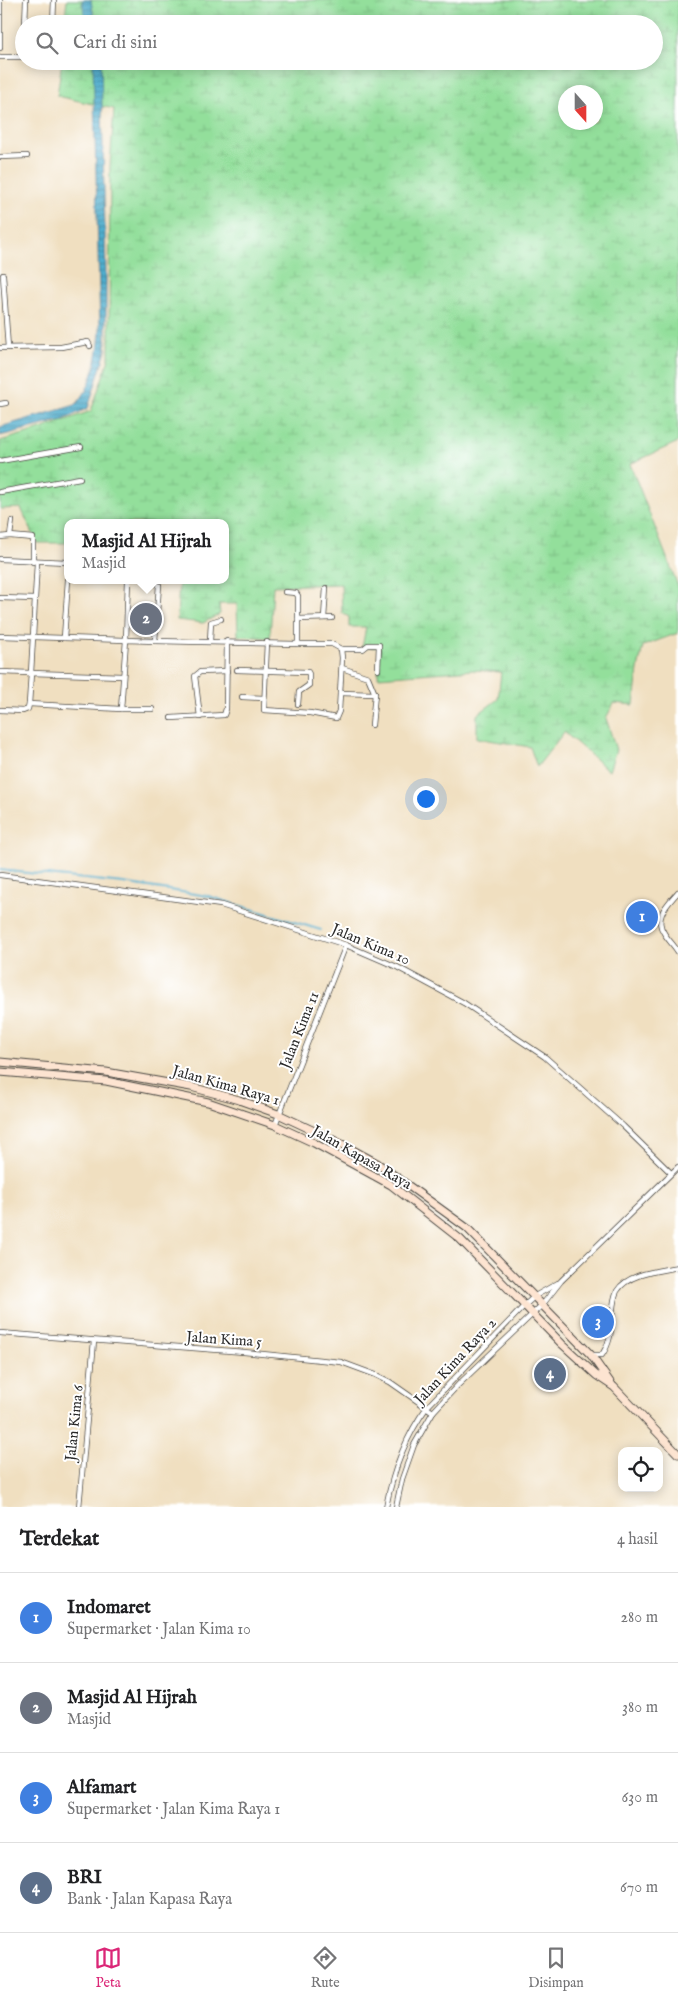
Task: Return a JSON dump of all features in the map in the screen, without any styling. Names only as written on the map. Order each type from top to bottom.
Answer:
[{"type":"main road","name":"Jalan Kima Raya 1","points":[[0,1062],[133,1076],[201,1090],[278,1114],[313,1129],[377,1163],[467,1228],[591,1355],[614,1387]]},
{"type":"main road","name":"Jalan Kapasa Raya","points":[[0,1072],[106,1081],[208,1102],[275,1126],[314,1143],[391,1185],[460,1239],[532,1314],[586,1366],[614,1387],[678,1454]]},
{"type":"street","points":[[0,0],[0,48]]},
{"type":"street","points":[[25,15],[26,0]]},
{"type":"street","points":[[53,15],[54,0]]},
{"type":"street","points":[[0,58],[15,57]]},
{"type":"street","points":[[0,156],[27,156]]},
{"type":"street","points":[[3,275],[8,348]]},
{"type":"street","points":[[0,348],[61,347],[88,342],[90,346]]},
{"type":"street","points":[[0,404],[6,403]]},
{"type":"street","points":[[0,461],[81,447]]},
{"type":"street","points":[[0,492],[80,478]]},
{"type":"street","points":[[10,536],[12,521]]},
{"type":"street","points":[[0,537],[33,538],[35,562],[35,599],[28,709],[23,711],[0,710]]},
{"type":"street","points":[[0,560],[64,562]]},
{"type":"street","points":[[64,638],[68,584]]},
{"type":"street","points":[[121,709],[128,584]]},
{"type":"street","points":[[155,641],[159,585]]},
{"type":"street","points":[[324,618],[326,588]]},
{"type":"street","points":[[285,592],[297,594],[298,644]]},
{"type":"street","points":[[0,598],[35,599]]},
{"type":"street","points":[[298,619],[332,618]]},
{"type":"street","points":[[210,641],[211,622],[221,619]]},
{"type":"street","points":[[0,636],[332,644],[341,649],[363,649],[368,645],[379,645],[378,670]]},
{"type":"street","points":[[170,718],[222,716],[226,713],[227,641]]},
{"type":"street","points":[[267,642],[263,707],[266,711],[310,712],[334,719],[338,717],[339,711],[342,668],[341,649]]},
{"type":"street","points":[[342,668],[368,677],[375,694],[372,725]]},
{"type":"street","points":[[200,717],[195,676],[200,672],[227,670]]},
{"type":"street","points":[[237,670],[309,673],[309,685],[299,692],[298,704]]},
{"type":"street","points":[[0,672],[123,676]]},
{"type":"street","points":[[340,693],[375,694]]},
{"type":"street","points":[[242,697],[264,698]]},
{"type":"street","points":[[29,704],[152,709]]},
{"type":"street","name":"Jalan Kima 10","points":[[0,876],[221,905],[346,945],[396,967],[464,1004],[545,1057],[623,1126],[671,1173]]},
{"type":"street","points":[[678,892],[660,914],[662,931],[678,952]]},
{"type":"street","name":"Jalan Kima 11","points":[[275,1126],[278,1114],[346,945]]},
{"type":"street","points":[[543,1304],[562,1280],[678,1167]]},
{"type":"street","points":[[601,1367],[602,1355],[609,1342],[614,1301],[617,1292],[622,1286],[638,1277],[678,1267]]},
{"type":"street","points":[[535,1296],[562,1280]]},
{"type":"street","name":"Jalan Kima Raya 2","points":[[386,1507],[394,1473],[416,1421],[427,1407],[535,1296]]},
{"type":"street","name":"Jalan Kima Raya 2","points":[[396,1507],[402,1479],[414,1445],[433,1412],[458,1385],[543,1304]]},
{"type":"street","name":"Jalan Kima 5","points":[[0,1333],[244,1352],[341,1362],[376,1375],[433,1412]]},
{"type":"street","name":"Jalan Kima 6","points":[[79,1507],[94,1341]]},
{"type":"street","points":[[591,1355],[602,1355]]},
{"type":"green space","points":[[67,0],[678,0],[678,442],[630,464],[678,586],[678,633],[643,646],[634,705],[614,703],[606,718],[616,750],[609,771],[564,732],[537,767],[530,747],[477,738],[477,715],[498,699],[501,672],[473,670],[378,677],[380,647],[362,648],[366,627],[349,627],[349,617],[342,613],[341,584],[273,586],[270,638],[238,636],[237,604],[219,604],[220,614],[203,623],[177,620],[179,584],[229,584],[229,519],[64,519],[64,543],[37,543],[21,508],[0,509],[0,441],[91,411],[109,359],[110,167],[114,109],[57,96],[61,70],[663,70],[663,15],[65,15]]},
{"type":"water","points":[[82,0],[91,0],[94,15],[84,15]]},
{"type":"water","points":[[93,70],[101,70],[106,351],[88,408],[63,420],[0,436],[0,427],[75,405],[91,380],[100,329]]},
{"type":"waterway","points":[[0,870],[123,883],[208,896],[321,930]]},
{"type":"place","name":"Masjid Al Hijrah","points":[[146,619]]},
{"type":"place","name":"Indomaret","points":[[642,917]]},
{"type":"place","name":"Alfamart","points":[[598,1322]]},
{"type":"place","name":"BRI","points":[[550,1374]]}]
